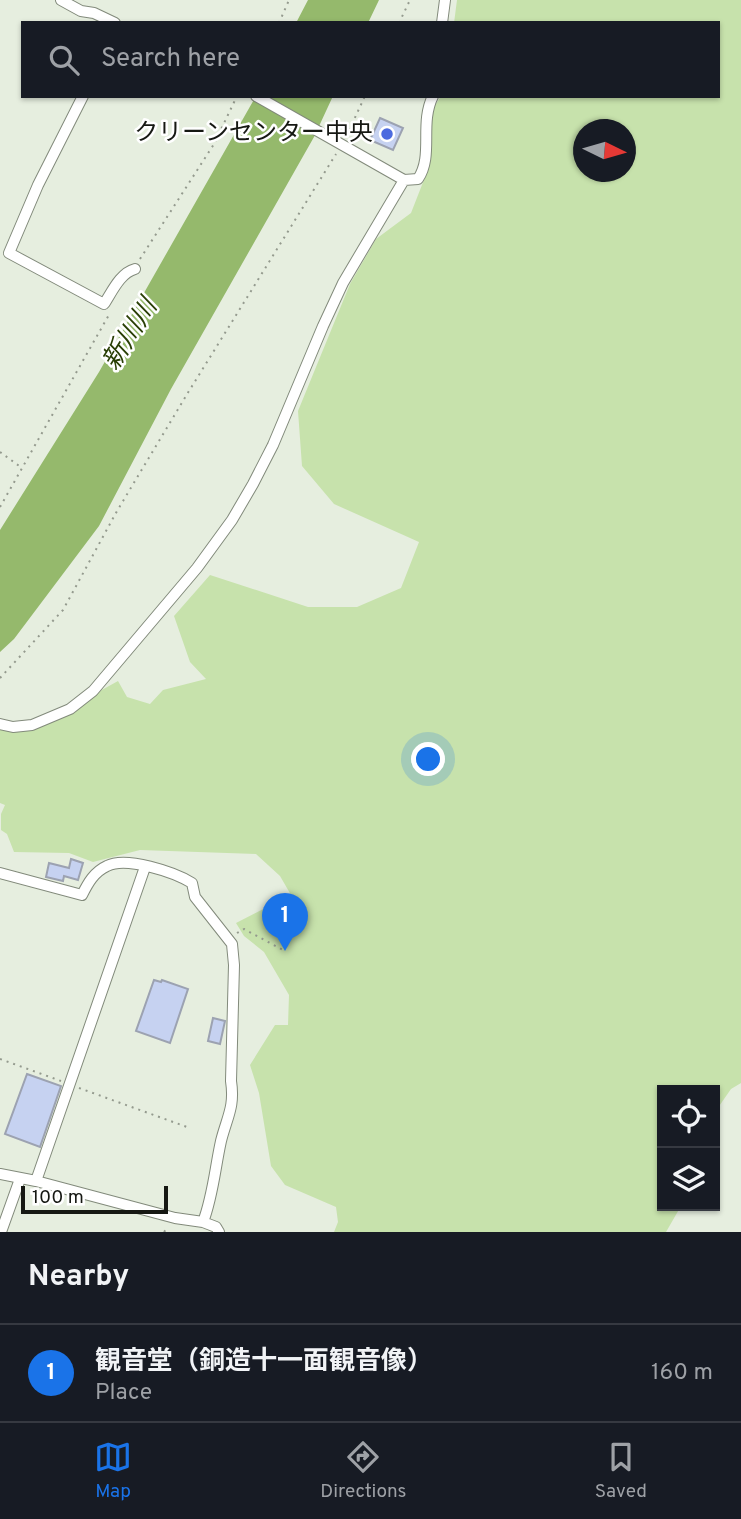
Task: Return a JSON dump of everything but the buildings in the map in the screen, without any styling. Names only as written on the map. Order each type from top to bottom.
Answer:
[{"type":"street","points":[[61,0],[81,11],[94,13],[111,21]]},
{"type":"street","points":[[442,21],[445,0]]},
{"type":"street","points":[[9,253],[38,185],[82,98]]},
{"type":"street","points":[[261,98],[404,180],[418,179],[423,172],[427,108],[432,98]]},
{"type":"street","points":[[0,724],[13,727],[32,725],[70,709],[93,691],[197,568],[232,520],[253,484],[273,445],[343,284],[404,180]]},
{"type":"street","points":[[0,246],[104,304],[121,278],[135,269]]},
{"type":"street","points":[[0,873],[82,895],[91,877],[108,865],[124,862],[181,877],[192,883],[195,897],[232,944],[234,965],[231,1081],[234,1100],[221,1142],[216,1178],[203,1222]]},
{"type":"street","points":[[36,1181],[145,867]]},
{"type":"street","points":[[0,1174],[203,1222],[216,1227],[219,1232]]},
{"type":"street","points":[[1,1232],[20,1179]]},
{"type":"path","points":[[280,21],[289,0]]},
{"type":"path","points":[[400,21],[410,0]]},
{"type":"path","points":[[135,269],[214,144],[236,98]]},
{"type":"path","points":[[0,678],[62,610],[189,391],[342,144],[364,98]]},
{"type":"path","points":[[0,507],[116,303]]},
{"type":"path","points":[[0,452],[23,469]]},
{"type":"path","points":[[228,939],[244,929],[283,950]]},
{"type":"path","points":[[0,1059],[187,1127]]},
{"type":"shaded area","points":[[457,0],[741,0],[741,1083],[731,1089],[720,1105],[720,1085],[657,1085],[657,1211],[678,1211],[666,1232],[334,1232],[338,1222],[336,1207],[285,1185],[271,1166],[259,1093],[250,1065],[275,1025],[288,1025],[289,995],[264,952],[244,936],[236,923],[291,895],[280,876],[256,854],[140,850],[93,862],[69,853],[14,852],[7,834],[1,830],[1,814],[5,805],[0,803],[0,727],[44,722],[118,681],[127,697],[150,704],[163,690],[206,679],[190,662],[174,616],[210,575],[308,607],[357,607],[401,588],[419,542],[334,504],[302,466],[298,411],[350,284],[376,239],[411,213],[429,167],[427,118],[440,98],[720,98],[720,21],[454,21]]},
{"type":"water","points":[[308,0],[379,0],[369,21],[297,21]]},
{"type":"water","name":"新川川","points":[[255,98],[332,98],[314,137],[171,389],[99,526],[14,639],[0,652],[0,530],[99,372]]},
{"type":"place","name":"クリーンセンター中央","points":[[387,134]]},
{"type":"place","name":"観音堂（銅造十一面観音像）","points":[[285,951]]}]
